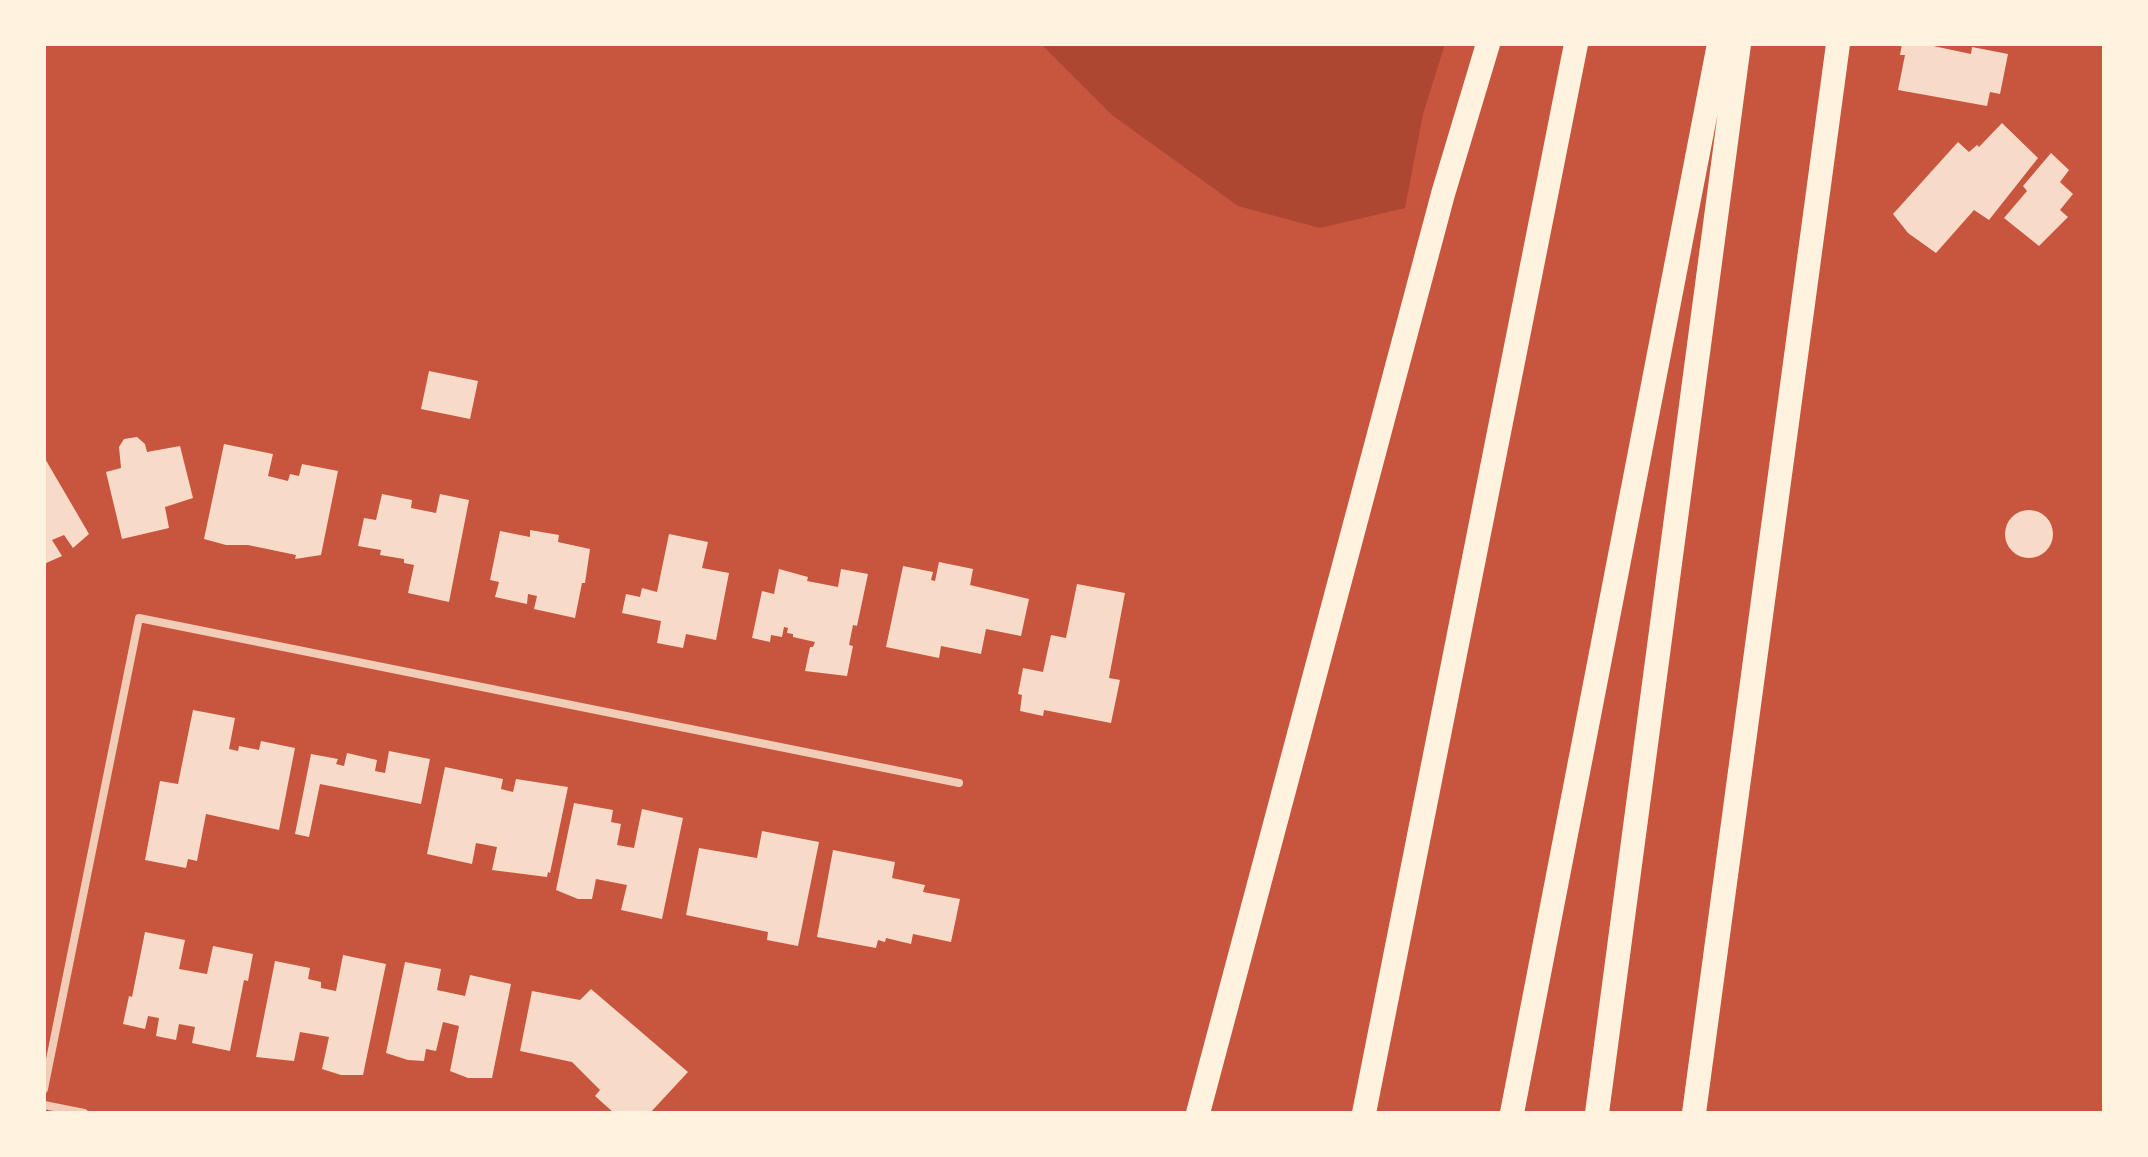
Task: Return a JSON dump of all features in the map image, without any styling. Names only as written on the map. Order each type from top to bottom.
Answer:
[{"type":"highway","points":[[1198,1113],[1439,210],[1488,44]]},
{"type":"highway","points":[[1364,1113],[1576,44]]},
{"type":"highway","points":[[1512,1113],[1719,44]]},
{"type":"highway","points":[[1597,1113],[1739,44]]},
{"type":"highway","points":[[1694,1113],[1838,44]]},
{"type":"street","points":[[44,1089],[139,618],[959,783]]},
{"type":"street","points":[[44,1105],[84,1113]]},
{"type":"shaded area","points":[[1041,44],[1445,44],[1423,114],[1405,208],[1320,228],[1238,206],[1112,115]]},
{"type":"building","points":[[1902,44],[1924,44],[1971,54],[1972,47],[2008,54],[2000,94],[1990,92],[1987,106],[1898,90],[1905,55],[1900,55]]},
{"type":"building","points":[[2002,123],[2038,158],[1989,220],[1974,210],[1936,253],[1908,233],[1893,214],[1958,142],[1969,152],[1977,145],[1979,147]]},
{"type":"building","points":[[2051,153],[2069,170],[2060,182],[2073,194],[2060,210],[2068,217],[2039,246],[2004,218],[2027,191],[2023,186]]},
{"type":"building","points":[[429,371],[478,381],[470,419],[421,409]]},
{"type":"building","points":[[137,437],[145,444],[147,452],[180,446],[193,498],[165,507],[169,528],[122,539],[106,472],[121,468],[119,447],[124,439]]},
{"type":"building","points":[[224,444],[273,454],[268,476],[288,481],[290,474],[299,476],[302,464],[338,471],[321,555],[295,559],[296,555],[204,539]]},
{"type":"building","points":[[44,457],[89,534],[73,548],[64,535],[52,540],[62,556],[44,564]]},
{"type":"building","points":[[382,494],[412,500],[411,508],[436,513],[440,494],[469,500],[449,602],[408,593],[414,565],[404,563],[404,559],[380,555],[381,550],[358,546],[364,518],[376,520]]},
{"type":"building","points":[[2029,510],[2046,517],[2053,534],[2046,551],[2029,558],[2012,551],[2005,534],[2012,517]]},
{"type":"building","points":[[530,530],[559,535],[558,542],[590,549],[575,618],[534,609],[537,596],[528,594],[527,604],[495,597],[499,582],[490,580],[500,531],[530,537]]},
{"type":"building","points":[[669,534],[708,542],[702,568],[729,573],[716,640],[686,634],[683,648],[657,643],[661,621],[622,613],[626,594],[640,597],[642,588],[657,592]]},
{"type":"building","points":[[939,562],[973,569],[970,585],[1029,599],[1021,636],[986,629],[981,654],[941,646],[939,658],[886,647],[903,566],[933,572],[931,580],[935,581]]},
{"type":"building","points":[[779,569],[808,577],[807,581],[838,587],[841,569],[868,574],[857,626],[853,625],[849,645],[853,646],[847,676],[805,671],[810,647],[815,642],[793,637],[793,634],[787,633],[788,628],[784,627],[782,637],[771,635],[770,642],[752,638],[762,591],[774,594]]},
{"type":"building","points":[[1077,584],[1125,593],[1109,678],[1120,680],[1111,723],[1044,710],[1043,716],[1020,711],[1022,695],[1018,694],[1023,668],[1043,672],[1051,635],[1066,638]]},
{"type":"building","points":[[193,710],[235,718],[229,749],[238,751],[239,746],[259,750],[261,741],[295,748],[279,830],[206,814],[197,861],[188,859],[186,868],[145,860],[160,781],[178,784]]},
{"type":"building","points":[[389,751],[430,759],[421,804],[320,784],[309,837],[295,834],[311,754],[338,759],[336,764],[344,766],[347,753],[377,760],[375,771],[385,773]]},
{"type":"building","points":[[445,767],[503,779],[501,789],[513,792],[516,779],[568,787],[547,877],[492,870],[497,847],[476,843],[472,864],[427,854]]},
{"type":"building","points":[[574,803],[613,810],[611,822],[621,824],[617,845],[634,848],[642,809],[683,818],[662,919],[621,910],[627,885],[596,879],[592,899],[578,899],[556,890]]},
{"type":"building","points":[[762,831],[819,842],[798,946],[767,940],[768,932],[686,915],[699,848],[757,858]]},
{"type":"building","points":[[833,850],[895,862],[892,878],[925,885],[923,892],[960,899],[951,942],[913,934],[911,944],[886,938],[885,942],[878,940],[876,948],[817,937]]},
{"type":"building","points":[[145,932],[185,940],[179,969],[207,974],[213,946],[253,954],[248,981],[244,980],[230,1051],[192,1043],[195,1027],[179,1024],[176,1040],[156,1036],[159,1018],[148,1016],[145,1029],[123,1024],[129,996],[132,997]]},
{"type":"building","points":[[343,955],[386,964],[363,1075],[341,1075],[322,1069],[329,1037],[300,1032],[294,1061],[256,1057],[275,961],[310,968],[308,979],[321,982],[321,988],[336,991]]},
{"type":"building","points":[[405,962],[441,969],[437,990],[465,996],[470,975],[511,984],[492,1078],[468,1078],[450,1071],[459,1026],[443,1022],[436,1051],[426,1049],[424,1061],[386,1053]]},
{"type":"building","points":[[591,989],[688,1072],[650,1113],[614,1113],[595,1096],[600,1090],[572,1062],[520,1051],[532,991],[580,1000]]}]
